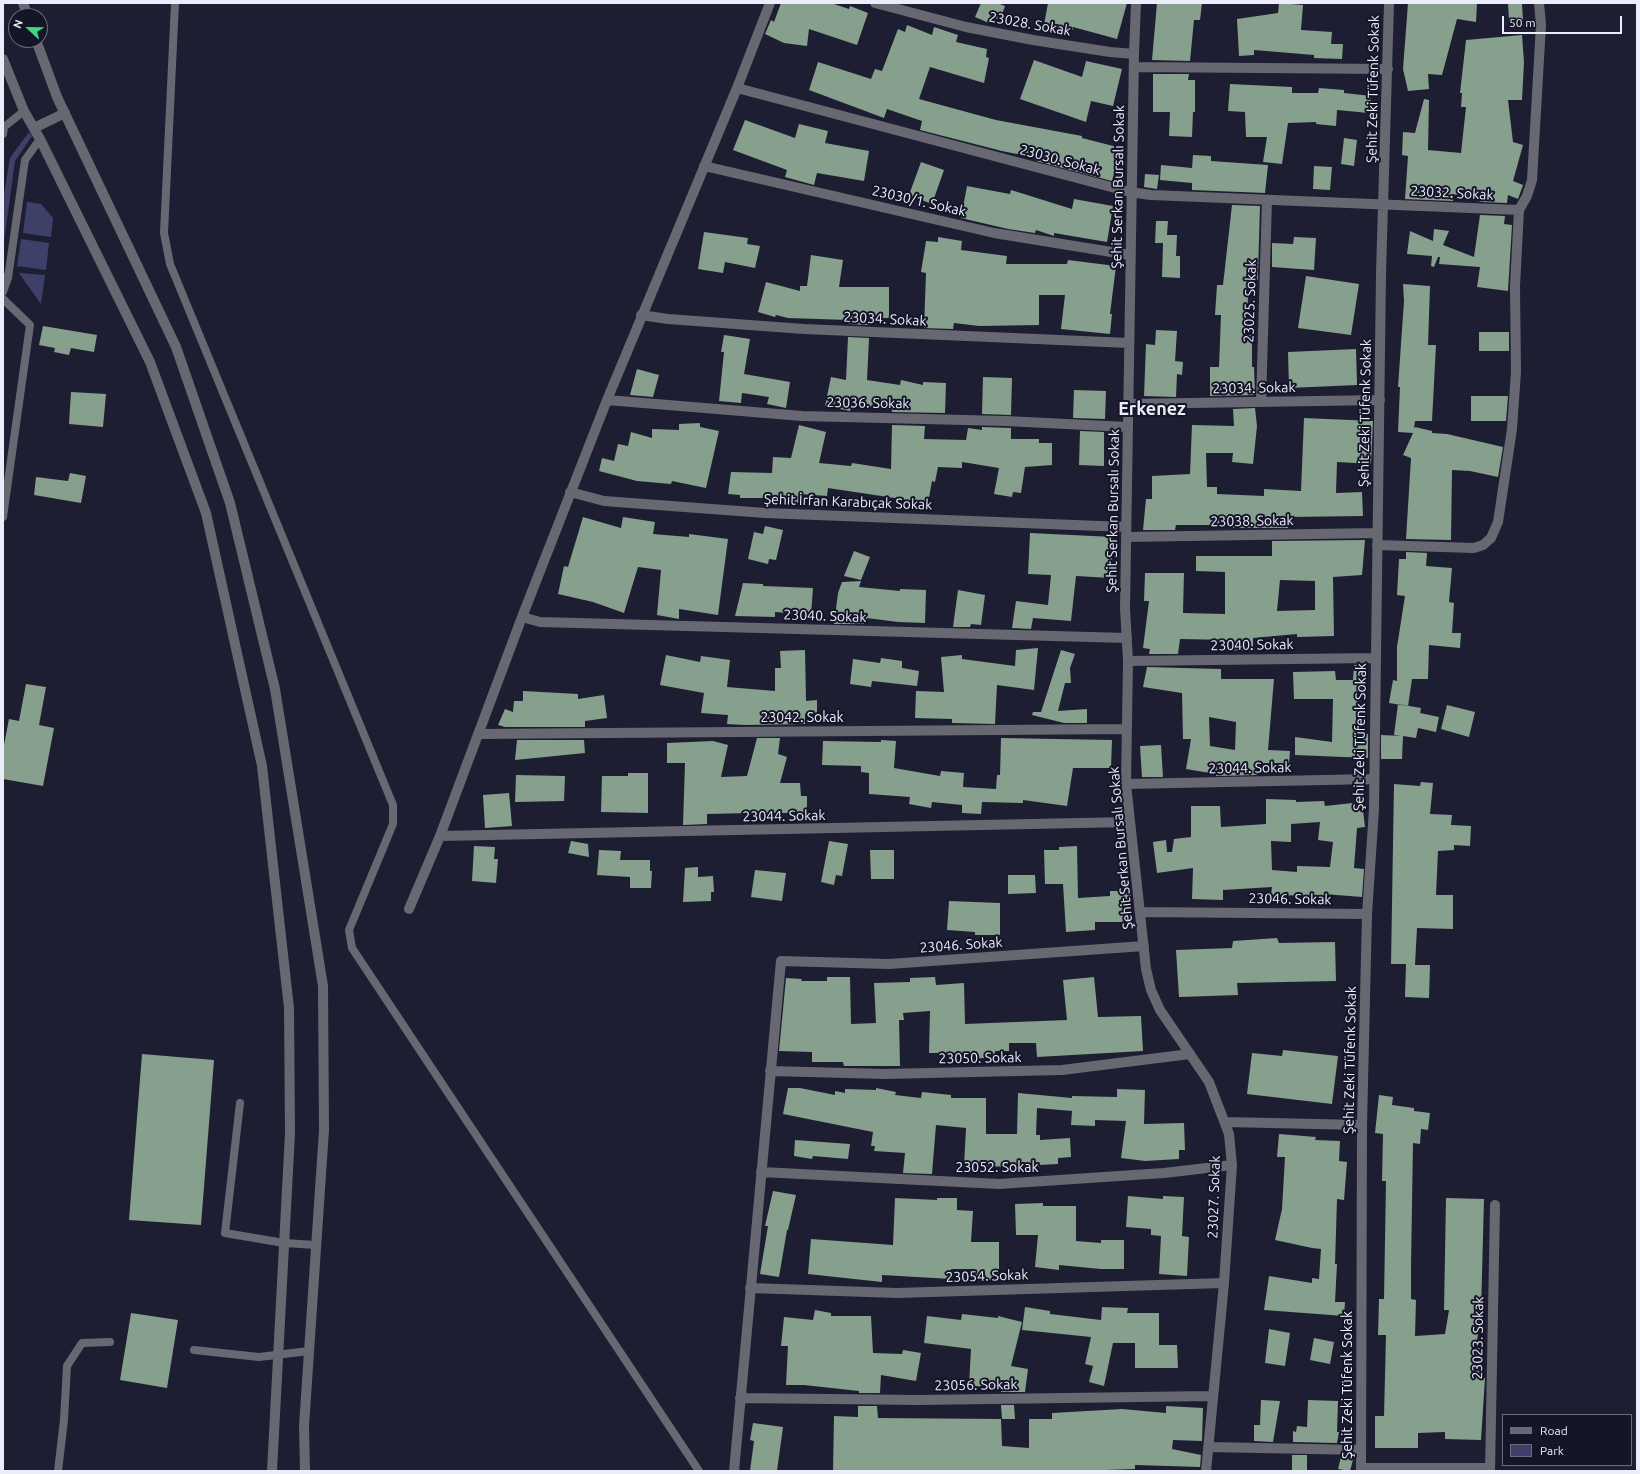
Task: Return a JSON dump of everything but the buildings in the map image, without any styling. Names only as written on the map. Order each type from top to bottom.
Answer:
[{"type":"street","points":[[409,909],[440,836],[570,492],[641,315],[737,88],[770,3]]},
{"type":"street","name":"23028. Sokak","points":[[875,3],[966,27],[1033,40],[1110,52],[1134,54]]},
{"type":"street","name":"Şehit Serkan Bursalı Sokak","points":[[1136,3],[1130,255],[1125,608],[1128,661],[1126,784],[1129,822],[1144,946]]},
{"type":"street","name":"Şehit Zeki Tüfenk Sokak","points":[[1361,1469],[1362,1125],[1367,914],[1374,809],[1377,545],[1389,3]]},
{"type":"street","points":[[1377,545],[1474,548],[1483,545],[1491,538],[1498,522],[1512,429],[1516,372],[1515,286],[1519,210],[1527,196],[1532,180],[1540,32],[1538,3]]},
{"type":"street","points":[[39,48],[57,97],[176,347],[230,503],[274,689],[323,986],[324,1130],[304,1426],[305,1471]]},
{"type":"street","points":[[3,59],[24,111],[40,139],[150,362],[206,513],[262,766],[289,1008],[290,1133],[272,1471]]},
{"type":"street","points":[[1134,67],[1388,69]]},
{"type":"street","name":"23030. Sokak","points":[[737,88],[1132,192],[1151,195],[1384,204]]},
{"type":"street","points":[[34,128],[65,113]]},
{"type":"street","name":"23030/1. Sokak","points":[[704,166],[994,233],[1130,255]]},
{"type":"street","name":"23025. Sokak","points":[[1261,402],[1267,200]]},
{"type":"street","name":"23032. Sokak","points":[[1384,204],[1519,210]]},
{"type":"street","name":"23034. Sokak","points":[[641,315],[668,319],[804,329],[1129,343]]},
{"type":"street","name":"23036. Sokak","points":[[607,400],[802,416],[1005,421],[1128,427]]},
{"type":"street","name":"23034. Sokak","points":[[1128,404],[1380,400]]},
{"type":"street","name":"Şehit İrfan Karabıçak Sokak","points":[[570,492],[604,501],[765,514],[1126,532]]},
{"type":"street","name":"23038. Sokak","points":[[1126,532],[1378,534]]},
{"type":"street","name":"23040. Sokak","points":[[522,617],[548,622],[1127,638]]},
{"type":"street","name":"23040. Sokak","points":[[1128,661],[1375,658]]},
{"type":"street","name":"23042. Sokak","points":[[478,734],[1126,729]]},
{"type":"street","name":"23044. Sokak","points":[[1126,784],[1374,779]]},
{"type":"street","name":"23044. Sokak","points":[[440,836],[1129,822]]},
{"type":"street","name":"23046. Sokak","points":[[1140,912],[1367,914]]},
{"type":"street","name":"23046. Sokak","points":[[770,1071],[781,961],[890,964],[1144,946]]},
{"type":"street","name":"23027. Sokak","points":[[1144,946],[1150,990],[1160,1010],[1209,1082],[1229,1134],[1232,1165],[1224,1283],[1206,1471]]},
{"type":"street","name":"23050. Sokak","points":[[770,1071],[885,1074],[1062,1070],[1190,1054]]},
{"type":"street","points":[[734,1471],[770,1071]]},
{"type":"street","points":[[1225,1122],[1362,1125]]},
{"type":"street","name":"23052. Sokak","points":[[761,1172],[999,1184],[1164,1173],[1232,1165]]},
{"type":"street","name":"23023. Sokak","points":[[1490,1470],[1495,1205]]},
{"type":"street","name":"23054. Sokak","points":[[750,1288],[897,1293],[1224,1283]]},
{"type":"street","name":"23056. Sokak","points":[[740,1398],[919,1400],[1212,1396]]},
{"type":"street","points":[[1208,1447],[1361,1450]]},
{"type":"street","points":[[1361,1469],[1490,1470]]},
{"type":"lane","points":[[175,3],[164,232],[170,264],[392,805],[393,824],[349,930],[352,948],[699,1471]]},
{"type":"lane","points":[[3,134],[4,127],[24,111]]},
{"type":"lane","points":[[3,292],[25,160],[40,139]]},
{"type":"lane","points":[[3,299],[30,325],[3,517]]},
{"type":"lane","points":[[240,1103],[225,1234],[284,1243],[316,1245]]},
{"type":"lane","points":[[58,1471],[64,1420],[67,1366],[82,1343],[110,1342]]},
{"type":"lane","points":[[194,1350],[259,1357],[278,1356],[309,1351]]},
{"type":"green space","points":[[29,132],[32,136],[15,161],[3,249],[3,200],[10,158]]},
{"type":"green space","points":[[27,202],[41,204],[53,218],[51,237],[23,233]]},
{"type":"green space","points":[[21,239],[49,243],[46,270],[17,266]]},
{"type":"green space","points":[[19,273],[45,275],[41,304]]},
{"type":"district","name":"Erkenez","points":[[1152,409]]}]
